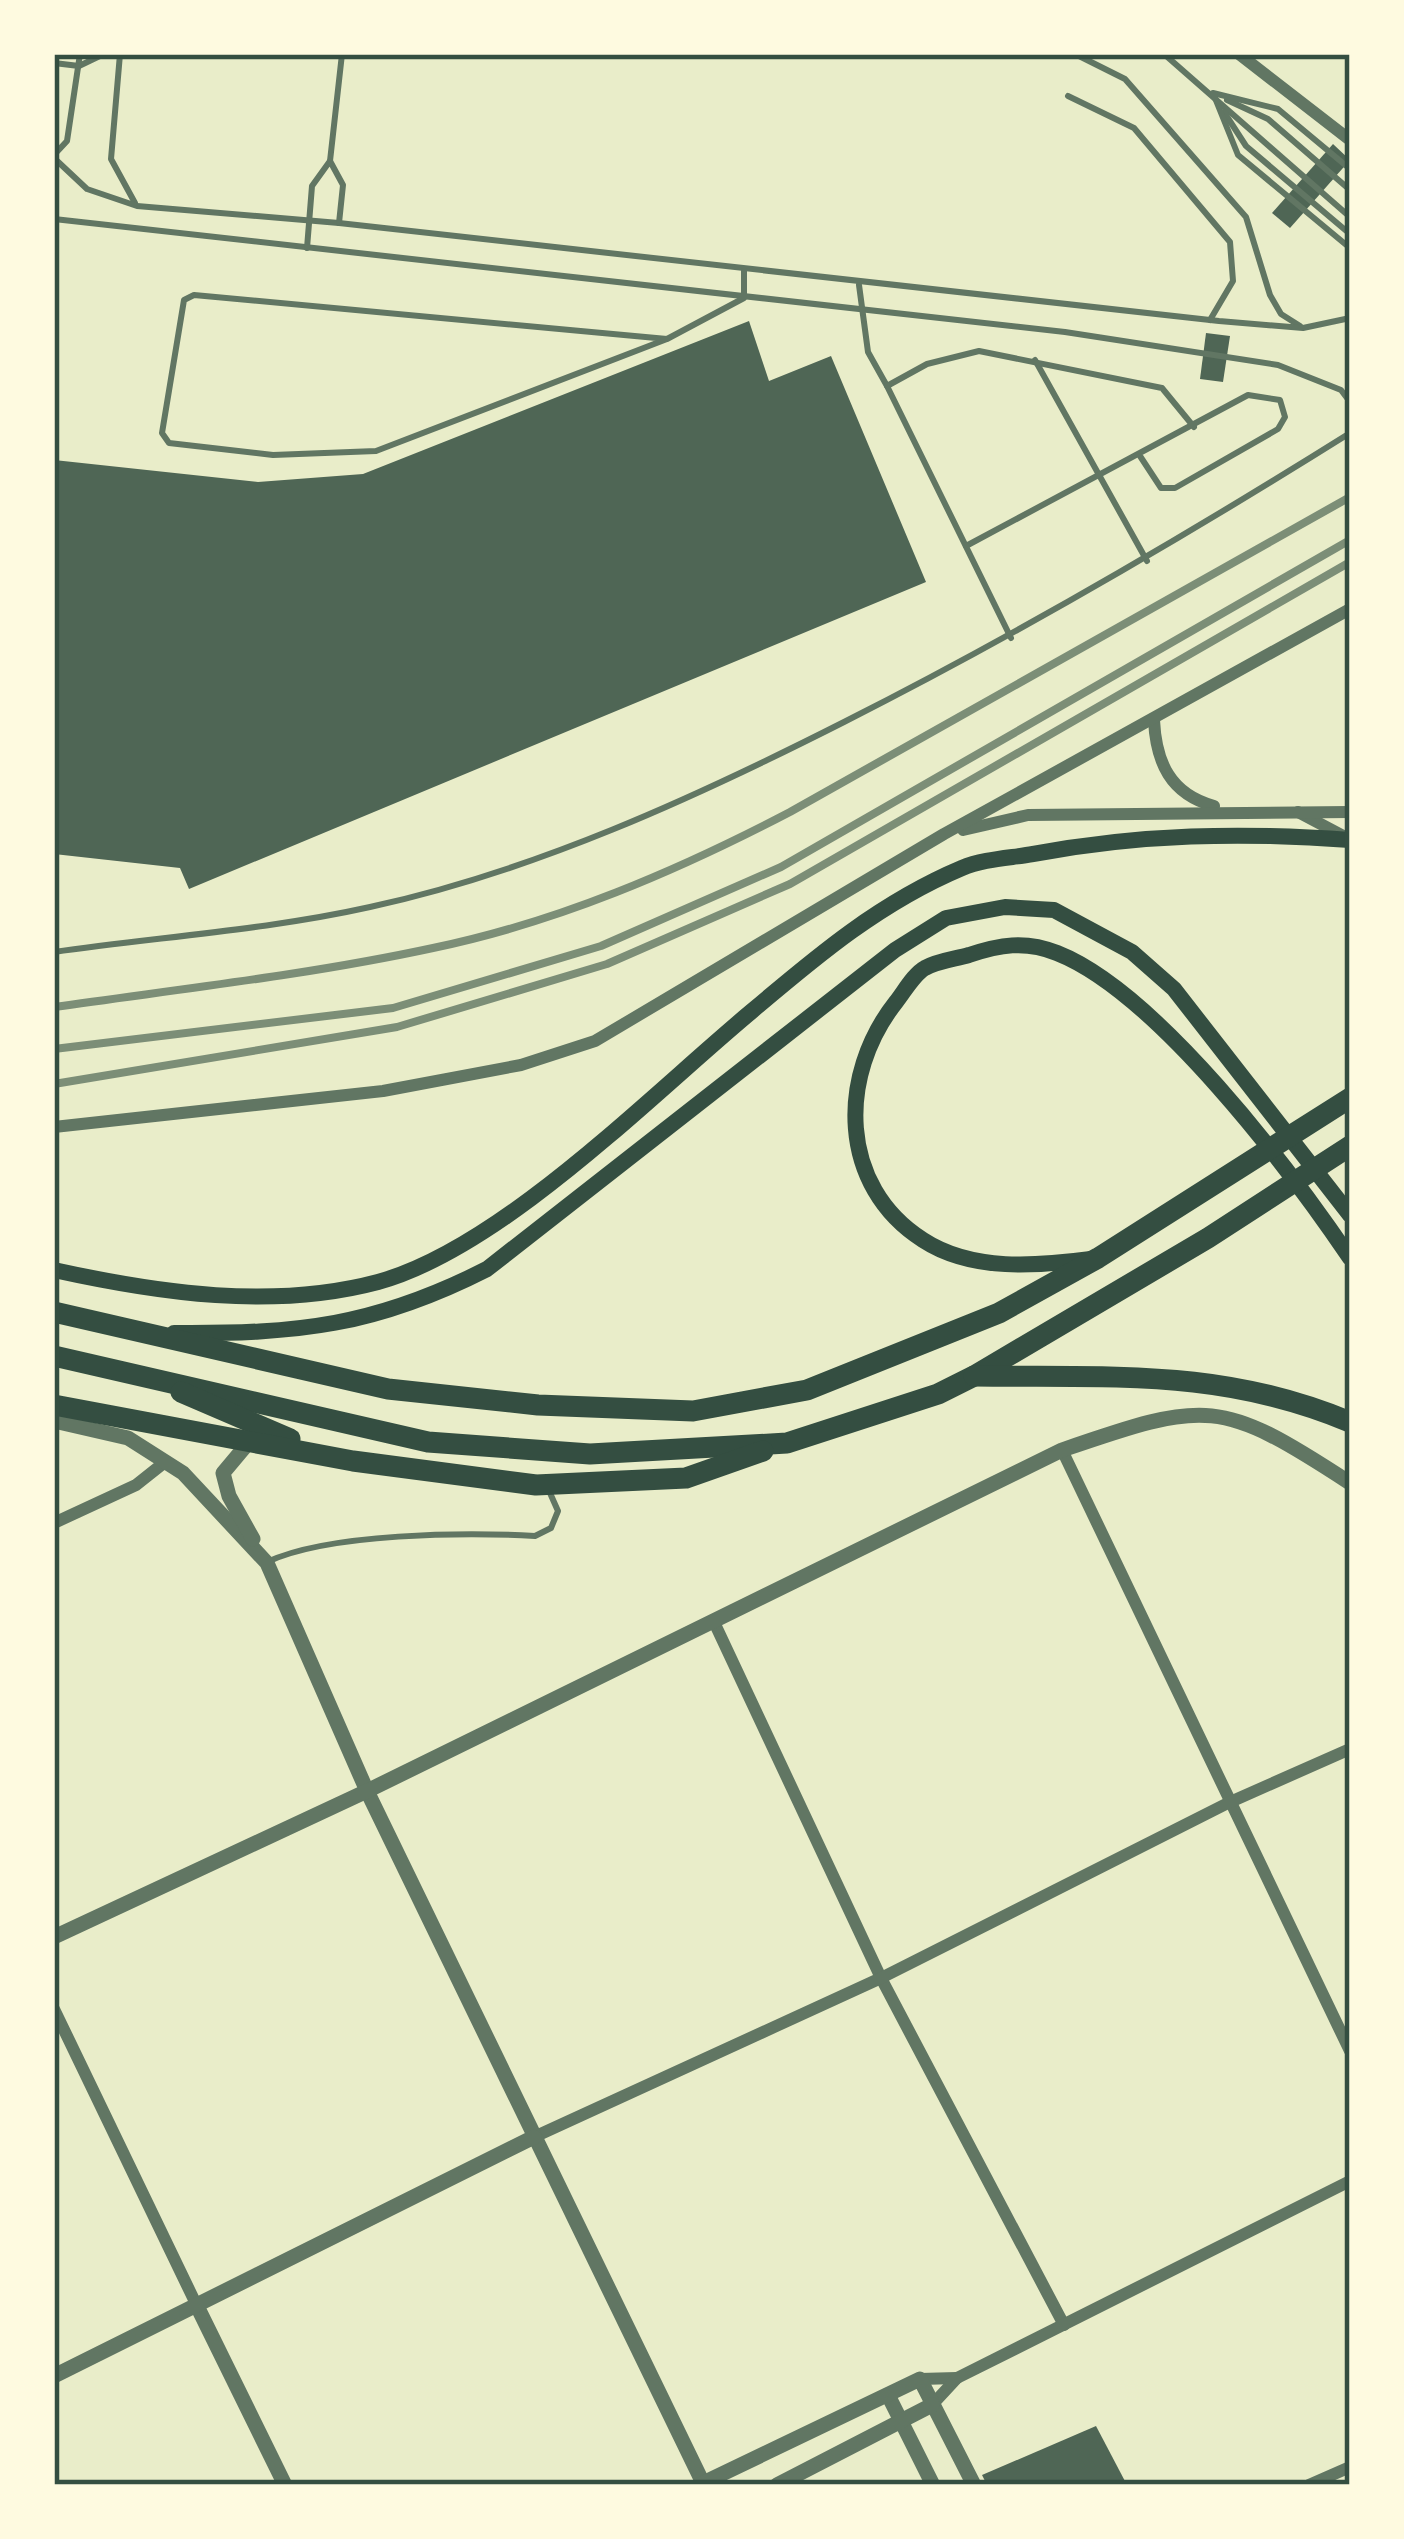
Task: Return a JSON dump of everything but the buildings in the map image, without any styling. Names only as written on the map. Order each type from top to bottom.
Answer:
[{"type":"highway","points":[[54,1312],[388,1389],[538,1406],[693,1412],[807,1390],[999,1313],[1098,1258],[1350,1098]]},
{"type":"highway","points":[[54,1405],[353,1461],[536,1485],[686,1478],[938,1394],[974,1376],[1208,1238],[1350,1146]]},
{"type":"highway","points":[[54,1356],[428,1442],[590,1454],[787,1443]]},
{"type":"highway","points":[[137,1372],[263,1429],[353,1461]]},
{"type":"highway","points":[[974,1376],[1214,1380],[1304,1402],[1350,1422]]},
{"type":"main road","points":[[54,1270],[126,1286],[283,1299],[380,1281],[450,1251],[537,1191],[859,921],[966,866],[1091,843],[1234,832],[1350,839]]},
{"type":"main road","points":[[143,1332],[251,1334],[358,1322],[422,1302],[487,1270],[691,1115],[895,950],[946,918],[1005,907],[1054,910],[1132,952],[1174,989],[1350,1215]]},
{"type":"main road","points":[[1098,1258],[1030,1267],[970,1258],[926,1243],[888,1212],[860,1155],[853,1089],[874,1030],[923,969],[1008,943],[1052,950],[1094,970],[1188,1052],[1350,1258]]},
{"type":"street","points":[[1239,54],[1350,140]]},
{"type":"street","points":[[54,1127],[383,1090],[521,1065],[595,1041],[944,834],[1350,609]]},
{"type":"street","points":[[1154,720],[1155,752],[1170,781],[1195,800],[1226,809]]},
{"type":"street","points":[[944,834],[1028,815],[1226,809],[1350,812]]},
{"type":"street","points":[[1295,810],[1350,839]]},
{"type":"street","points":[[54,1937],[367,1791],[1062,1450],[1157,1418],[1203,1412],[1250,1423],[1350,1483]]},
{"type":"street","points":[[54,1421],[128,1438],[183,1473],[266,1563]]},
{"type":"street","points":[[249,1442],[224,1473],[229,1496],[266,1563],[367,1791],[701,2484],[920,2379],[956,2378]]},
{"type":"street","points":[[1062,1450],[1350,2051]]},
{"type":"street","points":[[54,1523],[136,1485],[165,1462]]},
{"type":"street","points":[[714,1622],[881,1978],[1064,2325]]},
{"type":"street","points":[[54,2376],[534,2137],[881,1978],[1228,1803],[1350,1749]]},
{"type":"street","points":[[54,2009],[285,2485]]},
{"type":"street","points":[[777,2485],[932,2404],[956,2378],[1350,2181]]},
{"type":"street","points":[[920,2379],[974,2485]]},
{"type":"street","points":[[887,2395],[933,2485]]},
{"type":"street","points":[[1309,2485],[1350,2467]]},
{"type":"lane","points":[[80,54],[67,141],[54,156],[87,189],[137,206],[339,223],[859,285],[1210,320],[1303,328],[1350,318]]},
{"type":"lane","points":[[54,63],[79,66],[104,54]]},
{"type":"lane","points":[[120,54],[110,159],[137,206]]},
{"type":"lane","points":[[307,248],[312,186],[330,161],[342,54]]},
{"type":"lane","points":[[1164,54],[1350,217]]},
{"type":"lane","points":[[1077,55],[1125,79],[1246,217],[1270,295],[1282,314],[1303,328]]},
{"type":"lane","points":[[1213,93],[1278,109],[1350,170]]},
{"type":"lane","points":[[1213,93],[1268,119],[1350,190]]},
{"type":"lane","points":[[1213,93],[1246,146],[1350,234]]},
{"type":"lane","points":[[1213,93],[1238,155],[1350,248]]},
{"type":"lane","points":[[1068,96],[1135,128],[1230,242],[1233,281],[1210,320]]},
{"type":"lane","points":[[330,161],[343,185],[339,223]]},
{"type":"lane","points":[[54,219],[1065,332],[1279,365],[1341,390],[1350,402]]},
{"type":"lane","points":[[744,271],[744,298]]},
{"type":"lane","points":[[859,285],[868,352],[1011,638]]},
{"type":"lane","points":[[668,339],[194,295],[184,300],[162,433],[169,443],[272,454],[376,451],[668,339],[744,298]]},
{"type":"lane","points":[[887,386],[927,364],[979,351],[1162,388],[1194,427]]},
{"type":"lane","points":[[1036,360],[1147,561]]},
{"type":"lane","points":[[966,546],[1258,392],[1280,400],[1285,417],[1278,429],[1166,491],[1140,456]]},
{"type":"lane","points":[[54,952],[370,908],[520,862],[709,790],[1011,638],[1147,561],[1350,433]]},
{"type":"lane","points":[[266,1563],[324,1547],[409,1538],[535,1536],[551,1528],[558,1511],[555,1495],[536,1485]]},
{"type":"railway","points":[[54,1007],[386,958],[526,924],[616,892],[790,812],[1350,497]]},
{"type":"railway","points":[[54,1049],[393,1008],[601,946],[781,867],[1350,540]]},
{"type":"railway","points":[[54,1084],[397,1027],[607,964],[790,884],[1350,562]]}]
